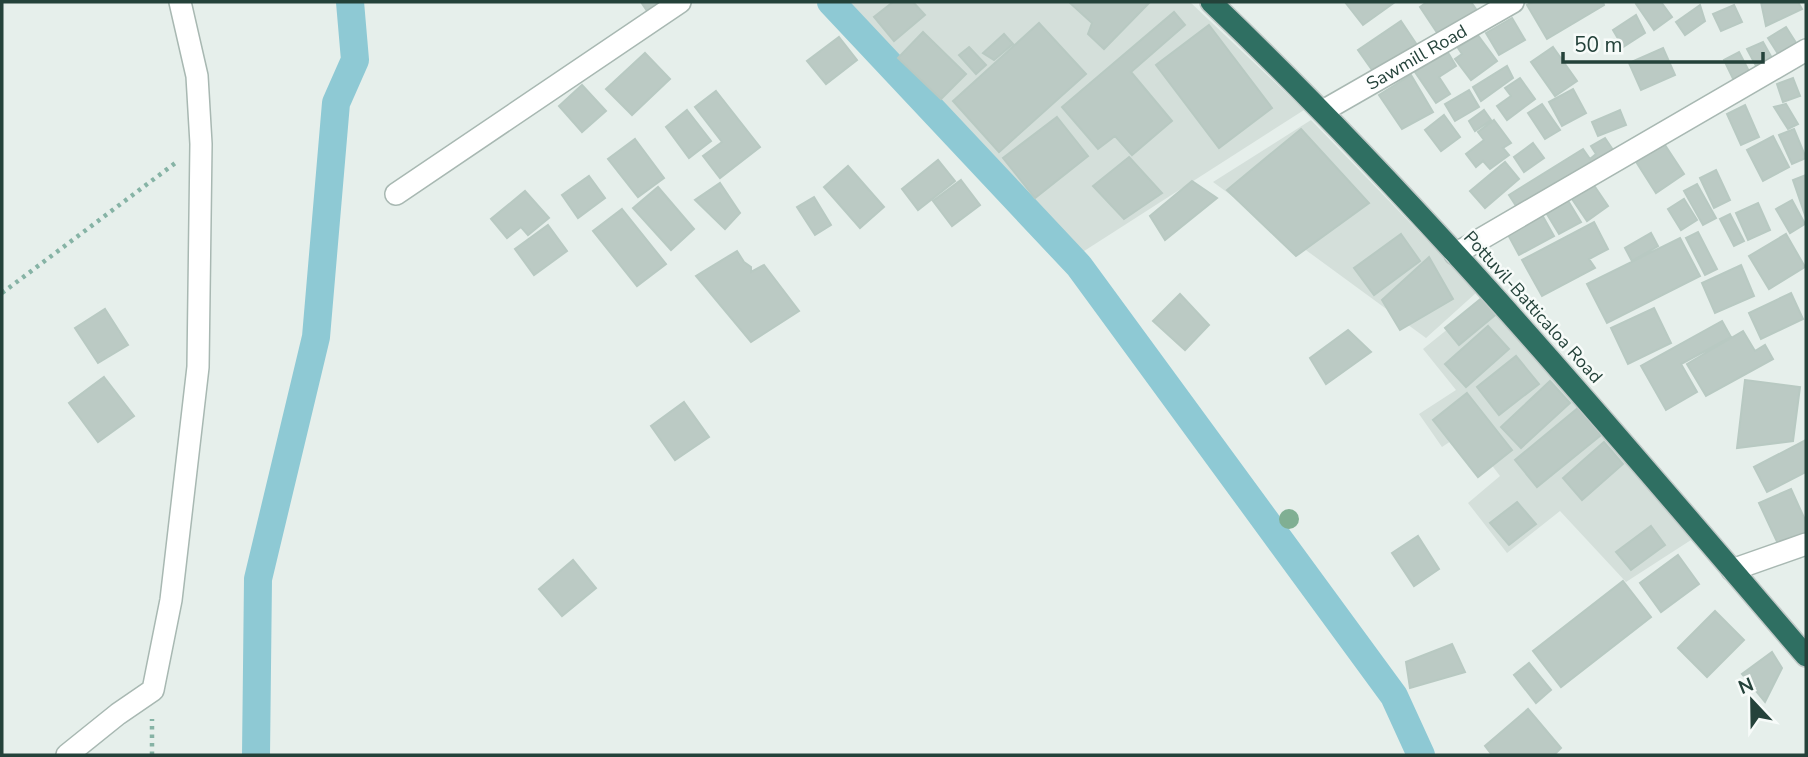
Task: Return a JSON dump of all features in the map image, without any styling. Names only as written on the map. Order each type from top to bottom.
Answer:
[{"type":"highway","name":"Pottuvil-Batticaloa Road","points":[[1211,2],[1322,111],[1522,325],[1806,656]]},
{"type":"street","points":[[67,755],[153,690],[171,600],[198,367],[201,144],[197,76],[180,2]]},
{"type":"street","points":[[396,194],[680,2]]},
{"type":"street","name":"Sawmill Road","points":[[1322,111],[1513,2]]},
{"type":"street","points":[[1455,254],[1806,50]]},
{"type":"street","points":[[1732,570],[1806,544]]},
{"type":"path","points":[[2,293],[201,144]]},
{"type":"shaded area","points":[[843,2],[1190,2],[1304,110],[1081,253]]},
{"type":"shaded area","points":[[1311,120],[1477,292],[1426,338],[1213,182]]},
{"type":"shaded area","points":[[1485,299],[1691,540],[1626,582],[1560,511],[1507,553],[1468,503],[1500,476],[1466,431],[1442,447],[1419,414],[1456,390],[1423,349]]},
{"type":"building","points":[[641,2],[661,2],[647,11]]},
{"type":"building","points":[[893,2],[913,2],[925,15],[894,41],[874,17]]},
{"type":"building","points":[[1069,2],[1150,2],[1104,49],[1088,34],[1092,23]]},
{"type":"building","points":[[1345,2],[1395,2],[1363,25]]},
{"type":"building","points":[[1427,2],[1471,2],[1478,12],[1440,37],[1420,7]]},
{"type":"building","points":[[1533,2],[1603,2],[1604,5],[1547,39],[1527,5]]},
{"type":"building","points":[[1661,2],[1672,17],[1654,30],[1636,4]]},
{"type":"building","points":[[1761,2],[1798,2],[1802,9],[1766,26]]},
{"type":"building","points":[[1700,5],[1705,21],[1685,35],[1676,22]]},
{"type":"building","points":[[1734,5],[1742,22],[1721,31],[1713,14]]},
{"type":"building","points":[[1174,12],[1185,25],[1131,72],[1172,121],[1132,155],[1115,136],[1098,149],[1062,107]]},
{"type":"building","points":[[1636,15],[1645,33],[1623,47],[1613,30]]},
{"type":"building","points":[[1512,18],[1525,40],[1499,55],[1486,33]]},
{"type":"building","points":[[1401,21],[1417,45],[1375,74],[1358,50]]},
{"type":"building","points":[[1039,23],[1086,74],[999,152],[953,101]]},
{"type":"building","points":[[1209,25],[1272,108],[1219,148],[1156,65]]},
{"type":"building","points":[[1786,27],[1798,46],[1780,57],[1768,38]]},
{"type":"building","points":[[923,32],[966,74],[941,99],[898,58]]},
{"type":"building","points":[[1004,34],[1013,44],[994,60],[983,53]]},
{"type":"building","points":[[1477,34],[1497,61],[1471,80],[1455,59],[1462,54],[1458,48]]},
{"type":"building","points":[[839,37],[857,60],[826,84],[807,61]]},
{"type":"building","points":[[1763,42],[1772,58],[1756,66],[1747,49]]},
{"type":"building","points":[[969,47],[986,65],[976,74],[959,55]]},
{"type":"building","points":[[1553,47],[1577,81],[1555,96],[1531,62]]},
{"type":"building","points":[[1663,48],[1675,75],[1641,90],[1629,63]]},
{"type":"building","points":[[1447,51],[1456,66],[1439,77],[1450,94],[1436,103],[1415,72]]},
{"type":"building","points":[[1739,52],[1752,77],[1736,85],[1724,60]]},
{"type":"building","points":[[645,53],[670,79],[632,115],[606,89]]},
{"type":"building","points":[[1507,66],[1513,78],[1481,101],[1473,87]]},
{"type":"building","points":[[1411,75],[1433,112],[1402,129],[1379,95]]},
{"type":"building","points":[[1520,78],[1535,99],[1507,120],[1497,106],[1511,96],[1505,88]]},
{"type":"building","points":[[1793,78],[1800,96],[1783,102],[1777,84]]},
{"type":"building","points":[[582,85],[606,111],[582,132],[559,106]]},
{"type":"building","points":[[1573,89],[1586,113],[1562,126],[1549,102]]},
{"type":"building","points":[[1469,90],[1479,107],[1455,121],[1445,104]]},
{"type":"building","points":[[716,91],[760,147],[720,178],[703,156],[722,142],[695,107]]},
{"type":"building","points":[[1542,104],[1560,130],[1545,139],[1528,113]]},
{"type":"building","points":[[1786,104],[1798,124],[1788,129],[1774,107]]},
{"type":"building","points":[[1745,105],[1759,137],[1741,145],[1727,114]]},
{"type":"building","points":[[687,110],[711,141],[689,158],[666,127]]},
{"type":"building","points":[[1484,110],[1491,120],[1475,131],[1469,121]]},
{"type":"building","points":[[1620,110],[1626,125],[1598,136],[1592,122]]},
{"type":"building","points":[[1444,115],[1460,137],[1441,151],[1425,130]]},
{"type":"building","points":[[1057,117],[1088,156],[1035,198],[1003,158]]},
{"type":"building","points":[[1494,120],[1511,143],[1503,148],[1509,155],[1490,169],[1483,161],[1476,167],[1466,154],[1484,140],[1478,132]]},
{"type":"building","points":[[1301,129],[1369,203],[1296,256],[1227,190]]},
{"type":"building","points":[[1794,129],[1806,158],[1792,164],[1779,135]]},
{"type":"building","points":[[1773,136],[1789,167],[1763,181],[1747,150]]},
{"type":"building","points":[[1605,138],[1613,150],[1518,209],[1509,195],[1583,149],[1590,159],[1596,154],[1591,146]]},
{"type":"building","points":[[635,139],[664,178],[638,197],[608,159]]},
{"type":"building","points":[[1663,142],[1684,174],[1656,193],[1635,160]]},
{"type":"building","points":[[1533,143],[1544,158],[1524,172],[1514,157]]},
{"type":"building","points":[[1129,157],[1162,193],[1124,219],[1093,186]]},
{"type":"building","points":[[938,160],[955,181],[918,210],[902,189]]},
{"type":"building","points":[[1505,162],[1519,179],[1485,208],[1470,191]]},
{"type":"building","points":[[848,166],[884,207],[860,228],[824,187]]},
{"type":"building","points":[[1716,170],[1730,200],[1714,208],[1700,178]]},
{"type":"building","points":[[1806,175],[1806,218],[1793,180]]},
{"type":"building","points":[[589,176],[605,198],[578,218],[562,195]]},
{"type":"building","points":[[961,180],[980,205],[952,226],[933,201]]},
{"type":"building","points":[[1192,181],[1217,198],[1165,240],[1150,216]]},
{"type":"building","points":[[1591,181],[1608,206],[1587,221],[1570,196]]},
{"type":"building","points":[[720,183],[740,213],[725,229],[695,200]]},
{"type":"building","points":[[1697,184],[1716,218],[1703,225],[1684,191]]},
{"type":"building","points":[[658,187],[694,229],[671,250],[633,208]]},
{"type":"building","points":[[525,191],[549,218],[528,235],[521,227],[507,238],[491,219]]},
{"type":"building","points":[[814,197],[831,225],[815,235],[797,207]]},
{"type":"building","points":[[1567,199],[1581,222],[1559,234],[1545,211]]},
{"type":"building","points":[[1684,199],[1697,220],[1681,230],[1668,209]]},
{"type":"building","points":[[1792,200],[1805,224],[1790,233],[1776,209]]},
{"type":"building","points":[[1758,203],[1770,230],[1748,240],[1736,213]]},
{"type":"building","points":[[622,209],[666,264],[637,286],[593,231]]},
{"type":"building","points":[[1541,213],[1554,236],[1519,255],[1506,231]]},
{"type":"building","points":[[1730,214],[1744,241],[1734,246],[1720,219]]},
{"type":"building","points":[[1594,222],[1608,249],[1589,259],[1595,268],[1542,296],[1522,260]]},
{"type":"building","points":[[548,225],[567,251],[534,275],[515,249]]},
{"type":"building","points":[[1698,232],[1717,269],[1705,275],[1686,238]]},
{"type":"building","points":[[1651,233],[1658,246],[1632,261],[1625,248]]},
{"type":"building","points":[[1401,234],[1420,261],[1374,295],[1354,268]]},
{"type":"building","points":[[1786,234],[1805,267],[1769,289],[1749,256]]},
{"type":"building","points":[[1680,238],[1700,276],[1607,323],[1587,284]]},
{"type":"building","points":[[737,251],[751,267],[751,272],[764,265],[799,311],[751,342],[696,276]]},
{"type":"building","points":[[1429,257],[1453,299],[1400,330],[1382,300]]},
{"type":"building","points":[[1741,265],[1754,296],[1715,313],[1702,283]]},
{"type":"building","points":[[1791,293],[1803,319],[1761,339],[1749,313]]},
{"type":"building","points":[[1180,294],[1209,325],[1185,350],[1153,321]]},
{"type":"building","points":[[1484,296],[1499,312],[1459,345],[1445,328]]},
{"type":"building","points":[[1654,308],[1671,343],[1628,364],[1611,328]]},
{"type":"building","points":[[105,309],[128,345],[98,363],[75,328]]},
{"type":"building","points":[[1722,321],[1731,337],[1681,364],[1697,392],[1666,410],[1641,366]]},
{"type":"building","points":[[1488,326],[1509,349],[1466,387],[1445,364]]},
{"type":"building","points":[[1348,330],[1371,352],[1326,384],[1310,358]]},
{"type":"building","points":[[1743,331],[1755,351],[1765,345],[1773,359],[1706,396],[1687,364]]},
{"type":"building","points":[[1516,356],[1539,384],[1499,415],[1477,387]]},
{"type":"building","points":[[104,377],[134,416],[98,442],[69,403]]},
{"type":"building","points":[[1745,380],[1800,387],[1793,441],[1737,448]]},
{"type":"building","points":[[1550,381],[1570,403],[1521,448],[1501,427]]},
{"type":"building","points":[[1467,393],[1512,450],[1478,477],[1433,420]]},
{"type":"building","points":[[684,402],[709,437],[675,460],[651,426]]},
{"type":"building","points":[[1578,408],[1601,435],[1537,487],[1515,460]]},
{"type":"building","points":[[1806,440],[1806,472],[1767,492],[1754,467]]},
{"type":"building","points":[[1604,442],[1623,464],[1582,500],[1563,478]]},
{"type":"building","points":[[1791,489],[1806,522],[1806,534],[1779,546],[1759,503]]},
{"type":"building","points":[[1517,502],[1536,524],[1509,545],[1490,523]]},
{"type":"building","points":[[1651,526],[1665,545],[1631,570],[1616,552]]},
{"type":"building","points":[[1418,536],[1439,569],[1414,586],[1392,553]]},
{"type":"building","points":[[1678,555],[1699,584],[1661,612],[1640,583]]},
{"type":"building","points":[[573,560],[596,588],[562,616],[539,589]]},
{"type":"building","points":[[1623,581],[1651,617],[1561,687],[1533,651]]},
{"type":"building","points":[[1715,611],[1744,640],[1707,677],[1678,648]]},
{"type":"building","points":[[1452,644],[1465,672],[1410,688],[1406,662]]},
{"type":"building","points":[[1772,652],[1782,668],[1765,702],[1742,674]]},
{"type":"building","points":[[1529,663],[1551,690],[1536,703],[1514,675]]},
{"type":"building","points":[[1528,709],[1561,748],[1554,755],[1492,755],[1485,746]]},
{"type":"waterway","points":[[256,755],[258,579],[316,337],[336,103],[355,60],[350,2]]},
{"type":"waterway","points":[[831,2],[1079,266],[1394,696],[1421,755]]}]
